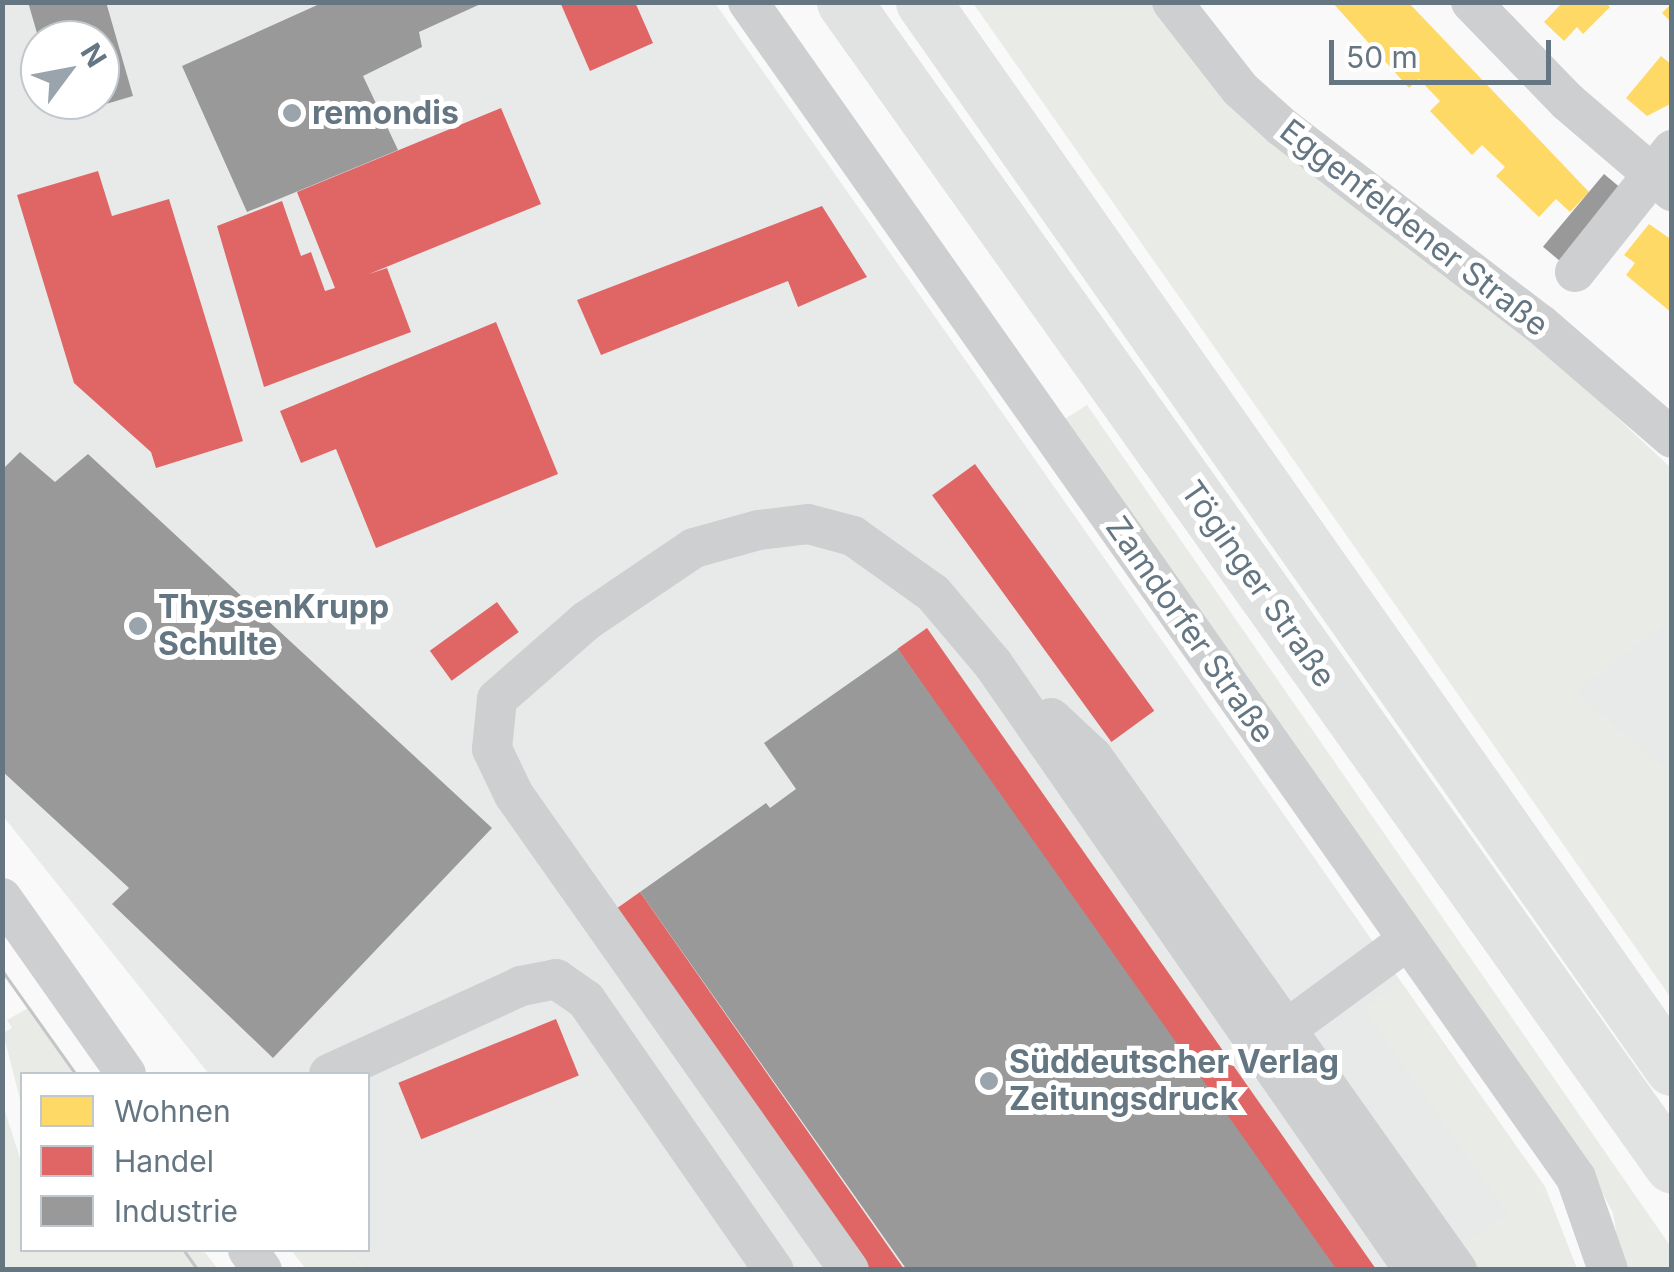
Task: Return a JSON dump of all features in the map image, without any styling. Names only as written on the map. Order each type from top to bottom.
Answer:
[{"type":"highway","name":"Töginger Straße","points":[[844,2],[1672,1166]]},
{"type":"highway","name":"Töginger Straße","points":[[924,2],[1672,1068]]},
{"type":"street","name":"Zamdorfer Straße","points":[[748,2],[1576,1178],[1608,1270]]},
{"type":"street","name":"Eggenfeldener Straße","points":[[1172,2],[1240,90],[1282,127],[1540,324],[1672,438]]},
{"type":"street","points":[[1470,2],[1664,172],[1575,272]]},
{"type":"street","points":[[849,1270],[514,795],[492,749],[491,722],[497,700],[586,621],[694,548],[758,530],[808,524],[853,536],[932,594],[994,664],[1093,756],[1457,1270]]},
{"type":"street","points":[[994,664],[1414,1270]]},
{"type":"street","points":[[2,898],[125,1072]]},
{"type":"street","points":[[1288,1028],[1408,940]]},
{"type":"street","points":[[333,1072],[521,986],[556,978],[586,1000],[774,1270]]},
{"type":"shaded area","points":[[3,3],[715,3],[1545,1187],[1577,1269],[364,1269],[351,1252],[370,1252],[370,1072],[207,1072],[3,816]]},
{"type":"shaded area","points":[[973,3],[1152,3],[1271,144],[1520,327],[1671,468],[1671,617],[1576,692],[1671,776],[1671,998]]},
{"type":"shaded area","points":[[1087,405],[1671,1247],[1671,1269],[1622,1269],[1613,1213],[1594,1177],[1063,420]]},
{"type":"shaded area","points":[[1671,617],[1671,776],[1575,692]]},
{"type":"shaded area","points":[[1400,982],[1545,1187],[1577,1269],[1480,1269],[1464,1245],[1508,1214],[1364,1009]]},
{"type":"shaded area","points":[[30,1007],[76,1072],[20,1072],[20,1099],[3,1033],[12,1028],[7,1020]]},
{"type":"shaded area","points":[[2,1102],[20,1158],[20,1252],[205,1252],[218,1269],[3,1269]]},
{"type":"shaded area","points":[[293,1252],[351,1252],[364,1269],[306,1269]]},
{"type":"building: Wohnen","points":[[1332,2],[1408,2],[1589,192],[1570,212],[1556,199],[1539,217],[1496,176],[1505,167],[1482,145],[1472,155],[1430,111],[1440,101],[1419,79],[1409,88]]},
{"type":"building: Wohnen","points":[[1563,2],[1605,2],[1610,7],[1583,34],[1577,27],[1564,41],[1544,22]]},
{"type":"building: Wohnen","points":[[1672,3],[1672,23],[1662,13]]},
{"type":"building: Wohnen","points":[[1661,56],[1672,65],[1672,103],[1647,116],[1626,98]]},
{"type":"building: Wohnen","points":[[1649,224],[1672,240],[1672,313],[1626,275],[1635,263],[1624,255]]},
{"type":"building: Handel","points":[[560,2],[635,2],[653,43],[590,71]]},
{"type":"building: Handel","points":[[501,108],[541,204],[369,274],[387,268],[411,332],[264,387],[217,226],[282,201],[301,256],[311,252],[325,291],[335,288],[297,192]]},
{"type":"building: Handel","points":[[98,171],[112,216],[169,199],[243,441],[156,468],[151,452],[74,383],[17,195]]},
{"type":"building: Handel","points":[[822,206],[867,277],[798,307],[788,281],[601,355],[577,300]]},
{"type":"building: Handel","points":[[496,322],[558,474],[376,548],[336,449],[301,463],[280,411]]},
{"type":"building: Handel","points":[[975,464],[1154,711],[1111,742],[932,495]]},
{"type":"building: Handel","points":[[497,602],[519,632],[452,681],[430,651]]},
{"type":"building: Handel","points":[[927,628],[1377,1270],[1333,1270],[898,649]]},
{"type":"building: Handel","points":[[640,892],[905,1270],[869,1270],[616,909]]},
{"type":"building: Handel","points":[[556,1019],[579,1076],[421,1139],[398,1083]]},
{"type":"building: Industrie","points":[[28,2],[106,2],[111,20],[33,20]]},
{"type":"building: Industrie","name":"remondis","points":[[324,2],[485,2],[419,32],[422,47],[363,76],[398,150],[247,212],[182,66]]},
{"type":"building: Industrie","points":[[120,51],[133,96],[120,100]]},
{"type":"building: Industrie","points":[[1604,174],[1622,189],[1561,262],[1543,247]]},
{"type":"building: Industrie","name":"ThyssenKrupp Schulte","points":[[20,452],[55,482],[88,454],[492,828],[273,1058],[112,904],[129,888],[2,771],[2,470]]},
{"type":"building: Industrie","name":"Süddeutscher Verlag Zeitungsdruck","points":[[898,649],[1337,1270],[907,1270],[640,892],[766,803],[770,808],[796,789],[764,743]]},
{"type":"tram line","points":[[2,970],[75,1072]]},
{"type":"tram line","points":[[185,1252],[198,1270]]},
{"type":"place","name":"remondis","points":[[292,113]]},
{"type":"place","name":"ThyssenKrupp Schulte","points":[[138,626]]},
{"type":"place","name":"Süddeutscher Verlag Zeitungsdruck","points":[[989,1081]]}]
